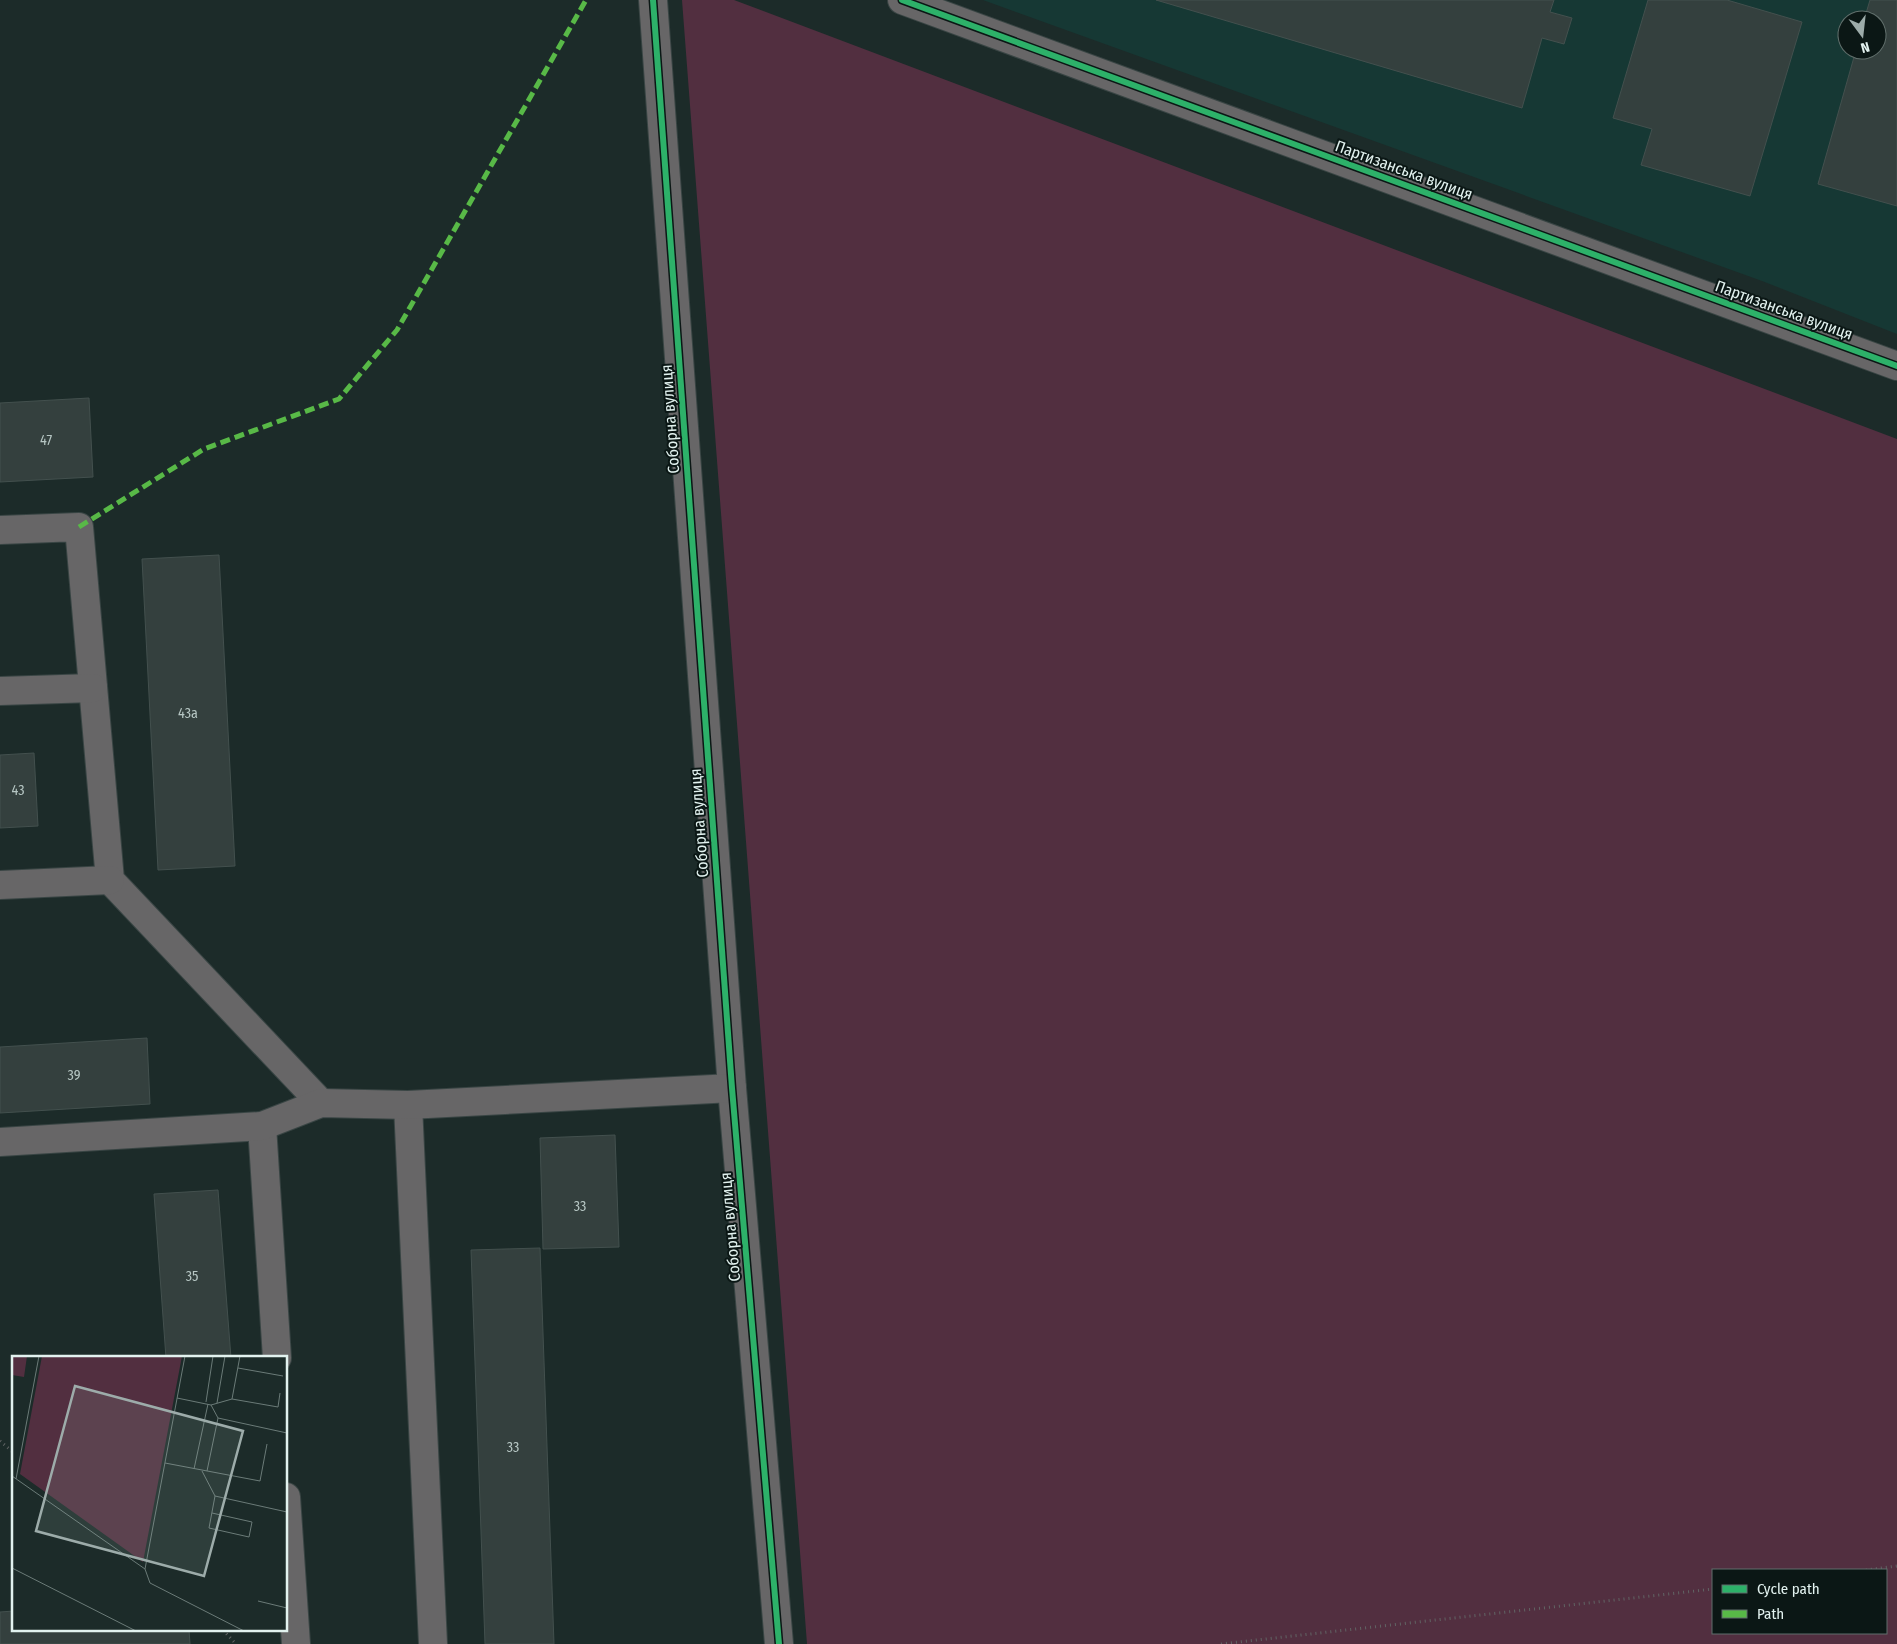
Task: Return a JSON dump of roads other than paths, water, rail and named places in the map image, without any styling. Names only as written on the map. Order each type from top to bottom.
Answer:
[{"type":"street","name":"Соборна вулиця","points":[[653,0],[732,1088],[779,1644]]},
{"type":"street","name":"Партизанська вулиця","points":[[902,0],[1897,366]]},
{"type":"street","points":[[0,530],[79,527],[110,880],[320,1103]]},
{"type":"street","points":[[0,691],[93,688]]},
{"type":"street","points":[[0,885],[110,880]]},
{"type":"street","points":[[0,1142],[262,1126],[320,1103],[408,1105],[732,1088]]},
{"type":"street","points":[[408,1105],[433,1644]]},
{"type":"street","points":[[262,1126],[277,1356]]},
{"type":"street","points":[[288,1526],[296,1644]]}]
